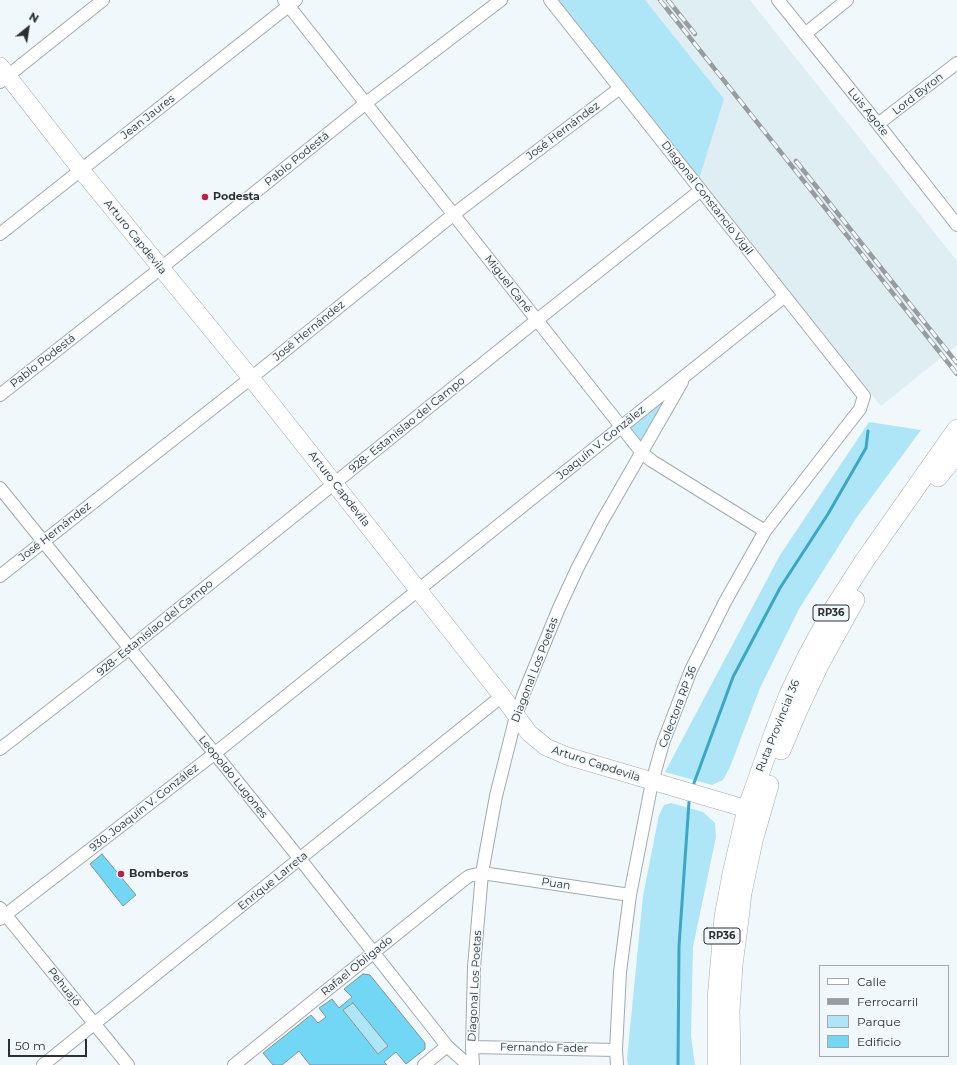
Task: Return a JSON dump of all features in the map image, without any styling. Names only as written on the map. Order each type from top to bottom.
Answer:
[{"type":"main road","name":"Ruta Provincial 36","points":[[720,1062],[717,1000],[724,917],[732,874],[747,809],[789,694],[818,635],[865,560],[955,440]]},
{"type":"main road","name":"Ruta Provincial 36","points":[[720,1062],[730,1011],[733,965],[742,893],[760,812],[778,758],[819,665],[842,621],[899,532],[955,440]]},
{"type":"main road","points":[[733,965],[740,1002],[739,1043],[741,1065]]},
{"type":"street","points":[[3,74],[103,0]]},
{"type":"street","name":"Pablo Podestá","points":[[0,395],[366,103],[501,0]]},
{"type":"street","name":"Diagonal Constancio Vigil","points":[[550,0],[864,396]]},
{"type":"street","name":"Luis Agote","points":[[778,0],[957,225]]},
{"type":"street","points":[[805,34],[847,0]]},
{"type":"street","name":"Miguel Cané","points":[[289,2],[366,103],[642,452],[652,461],[765,531]]},
{"type":"street","name":"Jean Jaures","points":[[0,234],[289,2]]},
{"type":"street","name":"Lord Byron","points":[[878,124],[957,63]]},
{"type":"street","name":"Arturo Capdevila","points":[[3,74],[251,378],[502,696],[529,733],[537,740],[557,752],[652,782],[747,809]]},
{"type":"street","name":"José Hernández","points":[[0,576],[251,378],[454,214],[620,88]]},
{"type":"street","name":"928- Estanislao del Campo","points":[[0,749],[130,648],[537,320],[701,190]]},
{"type":"street","name":"Joaquín V. González","points":[[418,590],[785,296]]},
{"type":"street","name":"Diagonal Los Poetas","points":[[473,1065],[474,967],[482,873],[496,796],[516,716],[559,608],[577,569],[686,376]]},
{"type":"street","name":"Colectora RP 36","points":[[617,1065],[616,1050],[620,972],[630,895],[652,782],[663,743],[691,670],[724,602],[765,531],[860,409],[864,396]]},
{"type":"street","name":"Leopoldo Lugones","points":[[0,488],[300,860],[447,1046],[468,1065]]},
{"type":"street","name":"930. Joaquín V. González","points":[[2,914],[214,754],[418,590]]},
{"type":"street","name":"Enrique Larreta","points":[[42,1065],[300,860],[502,696]]},
{"type":"street","name":"Puan","points":[[482,873],[630,895]]},
{"type":"street","name":"Rafael Obligado","points":[[234,1065],[461,882],[469,876],[482,873]]},
{"type":"street","name":"Pehuajó","points":[[2,914],[128,1065]]},
{"type":"street","points":[[424,1065],[447,1046]]},
{"type":"street","name":"Fernando Fader","points":[[472,1046],[616,1050]]},
{"type":"shaded area","points":[[556,0],[750,0],[957,261],[957,345],[881,406]]},
{"type":"green space","points":[[557,0],[645,0],[724,99],[699,179]]},
{"type":"green space","points":[[679,384],[641,443],[625,427]]},
{"type":"green space","points":[[869,422],[921,430],[857,517],[799,609],[760,688],[730,767],[723,780],[712,785],[665,772],[780,555]]},
{"type":"green space","points":[[671,803],[703,812],[715,823],[716,837],[693,947],[691,1036],[695,1065],[628,1065],[627,1059],[643,896],[659,815],[664,805]]},
{"type":"green space","points":[[353,1003],[388,1046],[378,1054],[343,1010]]},
{"type":"building","points":[[102,854],[136,895],[123,906],[90,864]]},
{"type":"building","points":[[363,974],[370,975],[425,1043],[425,1049],[406,1064],[396,1052],[384,1062],[387,1065],[310,1065],[299,1051],[282,1065],[273,1065],[263,1053],[311,1015],[318,1023],[326,1017],[319,1008],[332,999],[339,1008],[352,997],[344,989]],"holes":[[[353,1003],[388,1046],[378,1054],[343,1010]]]},
{"type":"waterway","points":[[694,783],[733,677],[780,588],[828,514],[866,448],[868,431]]},
{"type":"waterway","points":[[678,1065],[679,946],[689,802]]},
{"type":"railway","points":[[660,0],[957,374]]},
{"type":"railway","points":[[668,0],[695,34]]},
{"type":"railway","points":[[796,161],[957,363]]},
{"type":"place","name":"Podesta","points":[[205,197]]},
{"type":"place","name":"Bomberos","points":[[121,874]]}]
